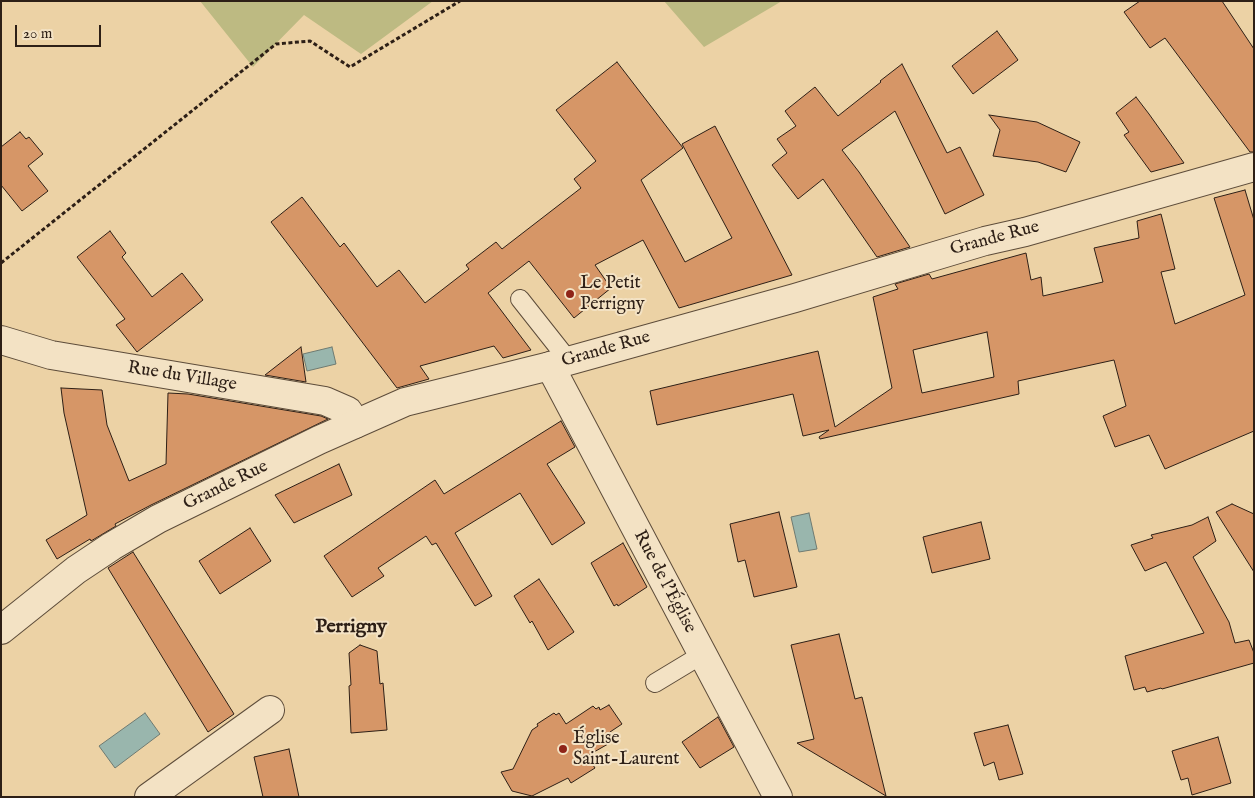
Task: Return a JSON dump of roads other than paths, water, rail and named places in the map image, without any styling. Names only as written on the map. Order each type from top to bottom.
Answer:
[{"type":"street","name":"Grande Rue","points":[[1,630],[76,570],[142,528],[319,440],[405,402],[560,364],[795,298],[985,241],[1254,167]]},
{"type":"street","name":"Rue du Village","points":[[1,340],[51,355],[325,401],[348,411],[355,424]]},
{"type":"street","name":"Rue de l'Église","points":[[560,364],[702,654],[778,797]]},
{"type":"street","points":[[149,797],[270,710]]},
{"type":"lane","points":[[520,299],[560,364]]},
{"type":"lane","points":[[655,683],[702,654]]},
{"type":"water","points":[[332,347],[336,364],[307,371],[303,354]]},
{"type":"water","points":[[809,513],[817,549],[799,552],[791,517]]},
{"type":"water","points":[[145,713],[160,734],[115,768],[99,746]]},
{"type":"place","name":"Le Petit Perrigny","points":[[570,294]]},
{"type":"place","name":"Église Saint-Laurent","points":[[563,749]]},
{"type":"district","name":"Perrigny","points":[[351,628]]}]
